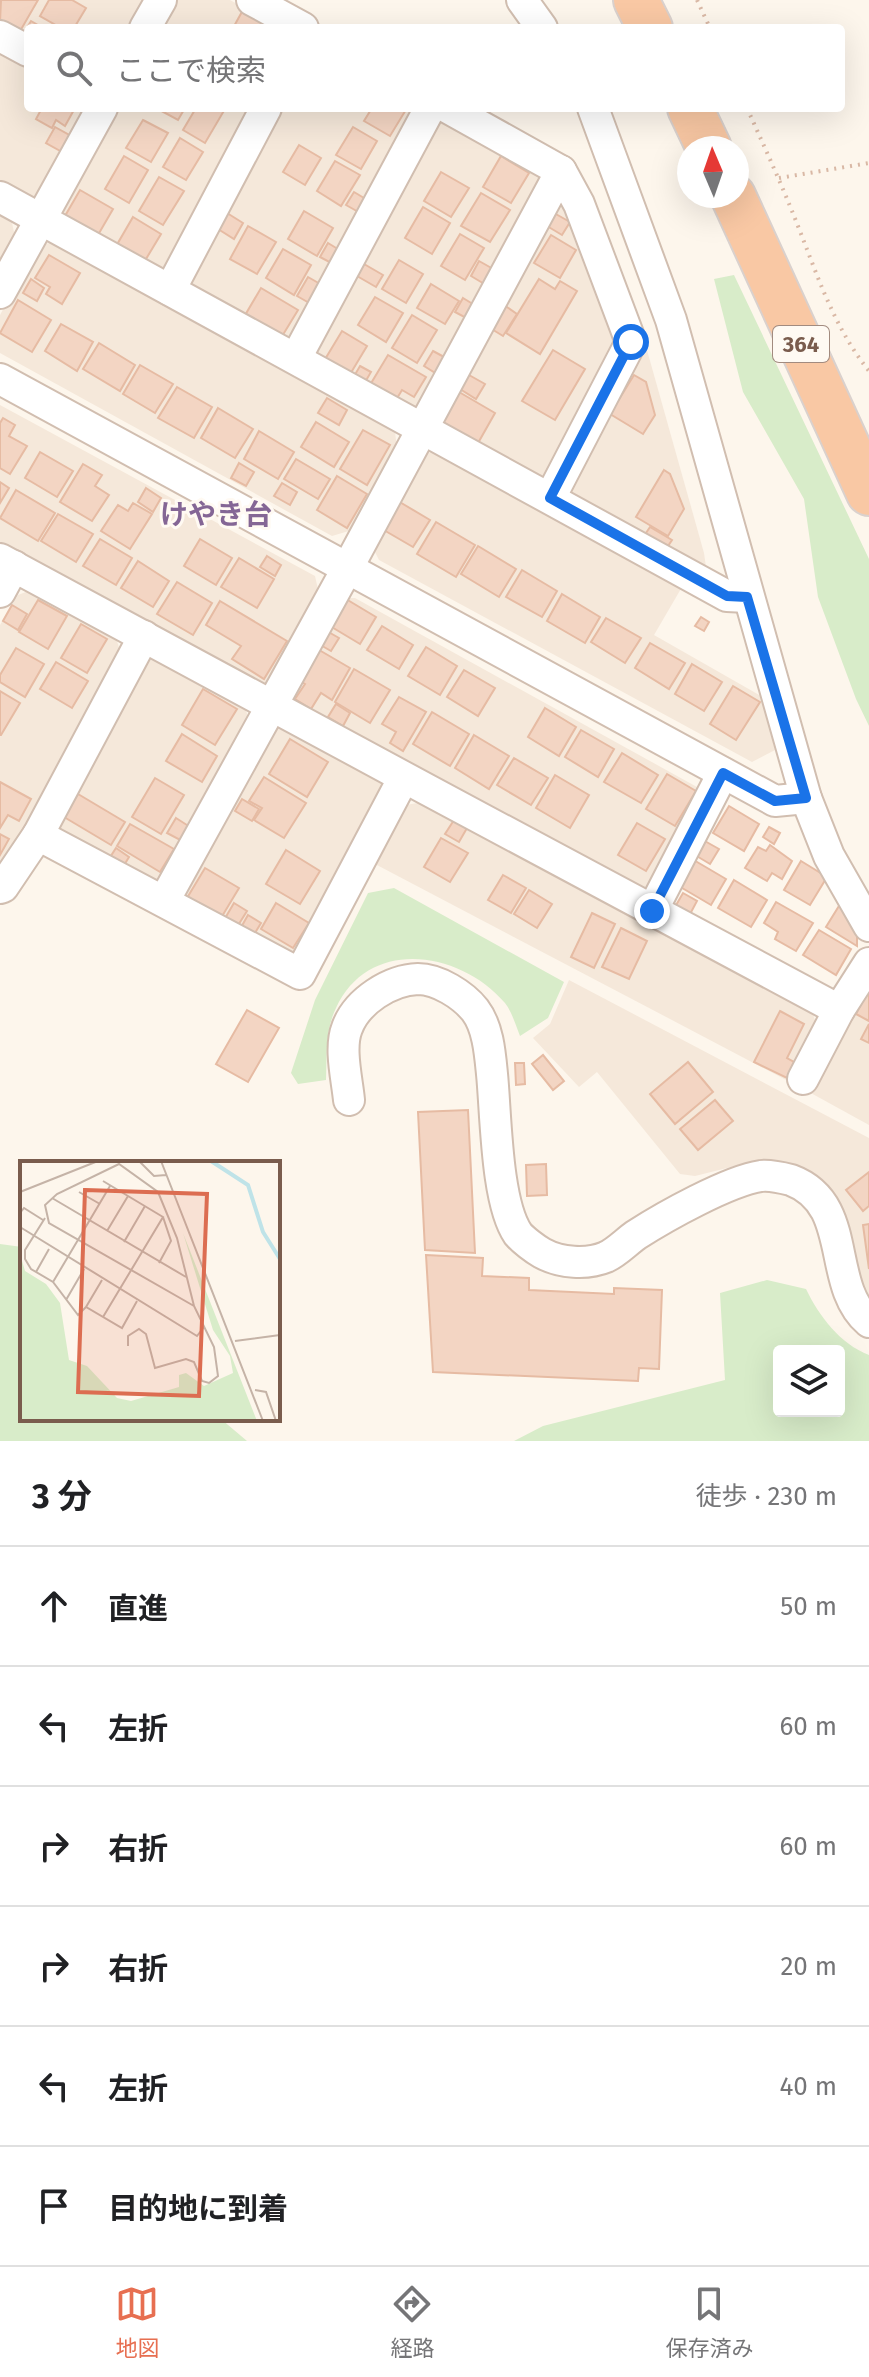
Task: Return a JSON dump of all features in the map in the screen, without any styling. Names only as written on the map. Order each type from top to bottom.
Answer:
[{"type":"highway","points":[[636,0],[648,24]]},
{"type":"highway","points":[[692,112],[703,136]]},
{"type":"highway","name":"364","points":[[738,208],[869,493]]},
{"type":"street","points":[[147,24],[161,0]]},
{"type":"street","points":[[252,0],[296,24]]},
{"type":"street","points":[[522,0],[539,24]]},
{"type":"street","points":[[0,36],[24,49]]},
{"type":"street","points":[[0,293],[100,112]]},
{"type":"street","points":[[170,290],[264,112]]},
{"type":"street","points":[[296,358],[428,112]]},
{"type":"street","points":[[455,112],[561,171],[579,204],[631,342],[550,498]]},
{"type":"street","points":[[594,112],[671,320],[806,798],[829,856],[869,926]]},
{"type":"street","points":[[164,901],[424,428],[561,171]]},
{"type":"street","points":[[0,197],[727,596],[747,597]]},
{"type":"street","points":[[0,379],[775,801],[806,798]]},
{"type":"street","points":[[5,572],[144,636],[403,779],[839,1010]]},
{"type":"street","points":[[0,888],[38,835],[144,636]]},
{"type":"street","points":[[652,911],[723,773]]},
{"type":"street","points":[[38,835],[300,974],[403,779]]},
{"type":"street","points":[[803,1079],[839,1010],[869,963]]},
{"type":"street","points":[[349,1100],[346,1029],[362,1003],[391,985],[420,979],[450,989],[476,1011],[489,1045],[504,1202],[519,1235],[542,1253],[576,1263],[606,1257],[637,1235],[729,1185],[763,1176],[791,1181],[820,1200],[834,1228],[846,1285],[858,1312],[869,1322]]},
{"type":"path","points":[[697,0],[708,24]]},
{"type":"path","points":[[749,112],[779,178],[834,318],[869,371]]},
{"type":"path","points":[[779,178],[869,163]]},
{"type":"shaded area","points":[[0,0],[148,0],[135,24],[24,24],[24,36],[0,24]]},
{"type":"shaded area","points":[[174,0],[230,0],[273,24],[161,24]]},
{"type":"shaded area","points":[[0,48],[24,62],[24,112],[86,112],[39,195],[21,199],[0,188]]},
{"type":"shaded area","points":[[112,112],[251,112],[168,268],[154,272],[70,229],[61,204]]},
{"type":"shaded area","points":[[278,112],[414,112],[294,337],[281,342],[195,294],[187,276]]},
{"type":"shaded area","points":[[450,120],[539,169],[542,182],[422,406],[405,410],[317,363],[312,346],[435,124]]},
{"type":"shaded area","points":[[556,204],[566,204],[619,345],[550,475],[535,479],[442,431],[440,414]]},
{"type":"shaded area","points":[[0,216],[12,223],[16,241],[0,270]]},
{"type":"shaded area","points":[[50,243],[395,432],[397,448],[352,530],[332,536],[0,353],[0,315],[38,245]]},
{"type":"shaded area","points":[[645,343],[704,553],[707,574],[572,499],[569,485]]},
{"type":"shaded area","points":[[0,405],[315,576],[319,594],[273,682],[257,686],[0,546]]},
{"type":"shaded area","points":[[434,451],[682,587],[654,635],[761,696],[775,750],[752,762],[379,560],[371,544],[419,456]]},
{"type":"shaded area","points":[[31,590],[115,634],[120,651],[0,871],[0,625],[18,595]]},
{"type":"shaded area","points":[[341,598],[355,598],[697,787],[702,797],[655,885],[640,890],[296,707],[290,692]]},
{"type":"shaded area","points":[[159,659],[244,704],[248,717],[165,878],[148,884],[58,834],[56,822],[143,661]]},
{"type":"shaded area","points":[[283,725],[382,777],[386,793],[300,953],[286,957],[187,903],[184,886],[271,729]]},
{"type":"shaded area","points":[[423,802],[813,1014],[817,1027],[788,1081],[375,864],[406,805]]},
{"type":"shaded area","points":[[569,980],[869,1138],[869,1306],[856,1279],[777,1163],[751,1162],[695,1176],[680,1174],[597,1072],[579,1087],[533,1038],[550,1024]]},
{"type":"shaded area","points":[[869,982],[869,1125],[809,1092]]},
{"type":"green space","points":[[734,275],[869,559],[869,726],[818,597],[804,499],[743,392],[714,279]]},
{"type":"green space","points":[[394,888],[564,982],[548,1018],[520,1036],[505,1003],[486,985],[465,972],[441,963],[416,959],[392,961],[370,970],[351,985],[336,1008],[328,1034],[326,1080],[298,1084],[291,1073],[315,1000],[368,893]]},
{"type":"green space","points":[[0,1244],[20,1247],[20,1421],[223,1421],[247,1441],[0,1441]]},
{"type":"green space","points":[[767,1280],[806,1289],[832,1328],[849,1344],[869,1355],[869,1441],[514,1441],[543,1426],[725,1380],[720,1293]]},
{"type":"building","points":[[1,0],[38,0],[19,33],[0,22]]},
{"type":"building","points":[[49,0],[72,0],[86,8],[76,24],[54,24],[40,16]]},
{"type":"building","points":[[243,10],[267,24],[235,24]]},
{"type":"building","points":[[40,112],[73,112],[65,126],[56,120],[52,128],[36,119]]},
{"type":"building","points":[[163,112],[183,112],[178,120]]},
{"type":"building","points":[[194,112],[223,112],[205,143],[183,130]]},
{"type":"building","points":[[370,112],[405,112],[390,136],[364,121]]},
{"type":"building","points":[[143,120],[168,133],[151,162],[126,148]]},
{"type":"building","points":[[55,127],[71,136],[62,152],[46,143]]},
{"type":"building","points":[[353,127],[377,141],[361,169],[336,155]]},
{"type":"building","points":[[180,138],[203,152],[186,180],[163,167]]},
{"type":"building","points":[[299,145],[321,158],[305,185],[283,172]]},
{"type":"building","points":[[124,156],[148,170],[129,203],[105,189]]},
{"type":"building","points":[[501,156],[529,173],[511,203],[483,187]]},
{"type":"building","points":[[335,161],[360,175],[341,206],[317,191]]},
{"type":"building","points":[[441,172],[469,188],[451,217],[424,201]]},
{"type":"building","points":[[159,177],[184,191],[163,225],[139,211]]},
{"type":"building","points":[[80,190],[113,209],[98,235],[65,216]]},
{"type":"building","points":[[354,192],[369,201],[362,214],[346,205]]},
{"type":"building","points":[[481,193],[510,210],[490,242],[461,226]]},
{"type":"building","points":[[423,207],[450,223],[432,254],[405,238]]},
{"type":"building","points":[[304,211],[333,228],[317,256],[288,239]]},
{"type":"building","points":[[227,213],[243,223],[234,239],[218,229]]},
{"type":"building","points":[[554,213],[570,222],[562,235],[547,226]]},
{"type":"building","points":[[133,217],[161,234],[143,264],[115,248]]},
{"type":"building","points":[[248,226],[276,242],[257,274],[230,259]]},
{"type":"building","points":[[460,234],[484,248],[465,280],[441,266]]},
{"type":"building","points":[[551,235],[576,250],[560,278],[534,263]]},
{"type":"building","points":[[328,243],[341,251],[333,264],[320,257]]},
{"type":"building","points":[[283,249],[311,265],[294,295],[266,278]]},
{"type":"building","points":[[49,255],[80,273],[62,304],[46,294],[50,287],[35,278]]},
{"type":"building","points":[[399,260],[423,274],[406,303],[382,289]]},
{"type":"building","points":[[479,261],[495,270],[486,285],[471,276]]},
{"type":"building","points":[[364,264],[383,275],[376,287],[357,276]]},
{"type":"building","points":[[308,277],[322,285],[311,304],[297,296]]},
{"type":"building","points":[[31,279],[44,288],[37,301],[23,293]]},
{"type":"building","points":[[539,279],[555,289],[560,281],[577,291],[540,354],[506,333]]},
{"type":"building","points":[[431,284],[459,301],[445,324],[417,308]]},
{"type":"building","points":[[261,288],[298,310],[281,338],[244,317]]},
{"type":"building","points":[[375,297],[403,313],[386,342],[358,325]]},
{"type":"building","points":[[463,298],[476,306],[468,319],[455,312]]},
{"type":"building","points":[[18,300],[51,320],[32,352],[0,333]]},
{"type":"building","points":[[504,305],[517,314],[503,336],[490,328]]},
{"type":"building","points":[[412,315],[437,330],[417,363],[392,348]]},
{"type":"building","points":[[61,324],[93,342],[77,371],[45,351]]},
{"type":"building","points":[[342,331],[367,346],[349,376],[324,361]]},
{"type":"building","points":[[99,343],[135,365],[120,391],[83,369]]},
{"type":"building","points":[[553,350],[585,369],[555,420],[522,401]]},
{"type":"building","points":[[433,351],[446,358],[437,374],[424,366]]},
{"type":"building","points":[[388,355],[426,377],[414,397],[402,390],[396,400],[370,385]]},
{"type":"building","points":[[140,365],[173,384],[155,413],[123,394]]},
{"type":"building","points":[[360,366],[371,372],[364,384],[353,378]]},
{"type":"building","points":[[469,375],[485,384],[476,399],[460,389]]},
{"type":"building","points":[[634,375],[646,382],[655,415],[643,434],[610,414]]},
{"type":"building","points":[[177,387],[212,407],[194,438],[158,418]]},
{"type":"building","points":[[459,392],[495,413],[478,443],[441,421]]},
{"type":"building","points":[[327,398],[347,410],[339,425],[318,413]]},
{"type":"building","points":[[218,408],[253,429],[235,458],[201,438]]},
{"type":"building","points":[[3,418],[15,425],[9,436],[27,446],[10,474],[0,468],[0,423]]},
{"type":"building","points":[[316,422],[349,442],[334,467],[301,447]]},
{"type":"building","points":[[363,430],[390,445],[367,485],[340,469]]},
{"type":"building","points":[[259,431],[294,452],[278,479],[244,459]]},
{"type":"building","points":[[40,452],[73,471],[57,497],[25,478]]},
{"type":"building","points":[[296,459],[330,479],[318,499],[284,479]]},
{"type":"building","points":[[239,463],[254,472],[246,486],[231,478]]},
{"type":"building","points":[[83,464],[102,475],[95,486],[109,495],[92,521],[60,502]]},
{"type":"building","points":[[664,470],[670,474],[684,509],[668,536],[636,517]]},
{"type":"building","points":[[337,476],[367,494],[347,528],[317,510]]},
{"type":"building","points":[[0,482],[9,488],[0,503]]},
{"type":"building","points":[[282,483],[297,492],[290,505],[274,496]]},
{"type":"building","points":[[146,488],[161,498],[153,512],[138,502]]},
{"type":"building","points":[[16,490],[55,513],[38,541],[0,518]]},
{"type":"building","points":[[398,501],[430,520],[413,547],[382,529]]},
{"type":"building","points":[[133,503],[152,514],[130,549],[101,531],[118,505],[128,511]]},
{"type":"building","points":[[58,514],[93,534],[76,562],[41,541]]},
{"type":"building","points":[[436,522],[475,545],[456,577],[417,554]]},
{"type":"building","points":[[650,527],[672,540],[664,552],[642,539]]},
{"type":"building","points":[[100,539],[132,558],[116,585],[83,566]]},
{"type":"building","points":[[200,539],[232,558],[216,585],[184,566]]},
{"type":"building","points":[[478,546],[516,569],[499,597],[461,574]]},
{"type":"building","points":[[267,556],[281,565],[275,576],[260,567]]},
{"type":"building","points":[[239,558],[274,579],[257,608],[221,587]]},
{"type":"building","points":[[138,561],[169,581],[153,607],[121,588]]},
{"type":"building","points":[[522,570],[557,591],[542,617],[506,597]]},
{"type":"building","points":[[177,582],[212,603],[193,635],[157,614]]},
{"type":"building","points":[[562,594],[600,617],[585,643],[547,621]]},
{"type":"building","points":[[346,599],[376,617],[360,644],[330,626]]},
{"type":"building","points":[[38,600],[67,616],[48,649],[19,632]]},
{"type":"building","points":[[220,601],[287,641],[264,679],[232,659],[241,646],[206,625]]},
{"type":"building","points":[[12,605],[27,614],[18,630],[3,621]]},
{"type":"building","points":[[701,617],[709,622],[704,631],[695,626]]},
{"type":"building","points":[[606,618],[641,638],[625,663],[591,642]]},
{"type":"building","points":[[81,624],[107,639],[87,673],[61,658]]},
{"type":"building","points":[[382,626],[413,645],[399,669],[367,650]]},
{"type":"building","points":[[325,630],[339,638],[331,651],[317,643]]},
{"type":"building","points":[[650,643],[685,663],[669,689],[635,668]]},
{"type":"building","points":[[314,647],[350,668],[332,700],[321,693],[311,709],[295,699],[305,684],[295,678]]},
{"type":"building","points":[[426,647],[457,666],[440,695],[408,676]]},
{"type":"building","points":[[16,648],[44,664],[25,697],[0,682],[0,675]]},
{"type":"building","points":[[56,662],[88,681],[72,708],[40,689]]},
{"type":"building","points":[[692,664],[722,682],[704,711],[675,694]]},
{"type":"building","points":[[354,669],[390,690],[370,723],[335,702]]},
{"type":"building","points":[[464,670],[495,688],[478,716],[447,697]]},
{"type":"building","points":[[733,686],[760,702],[736,740],[710,724]]},
{"type":"building","points":[[203,689],[237,709],[215,745],[182,725]]},
{"type":"building","points":[[0,691],[20,703],[1,735],[0,735]]},
{"type":"building","points":[[399,697],[426,712],[403,751],[390,743],[396,732],[382,724]]},
{"type":"building","points":[[336,704],[350,713],[343,726],[328,717]]},
{"type":"building","points":[[545,708],[576,727],[559,756],[528,737]]},
{"type":"building","points":[[432,712],[469,734],[450,766],[413,744]]},
{"type":"building","points":[[581,730],[614,749],[598,777],[565,757]]},
{"type":"building","points":[[182,734],[217,756],[202,782],[166,761]]},
{"type":"building","points":[[474,735],[509,756],[489,789],[455,768]]},
{"type":"building","points":[[290,739],[328,762],[307,797],[269,774]]},
{"type":"building","points":[[622,753],[658,775],[641,803],[604,782]]},
{"type":"building","points":[[514,758],[548,778],[531,805],[497,785]]},
{"type":"building","points":[[667,774],[696,791],[675,826],[646,809]]},
{"type":"building","points":[[555,775],[589,795],[570,828],[536,808]]},
{"type":"building","points":[[264,777],[306,803],[284,838],[254,820],[262,808],[249,801]]},
{"type":"building","points":[[155,778],[184,795],[161,834],[132,817]]},
{"type":"building","points":[[0,782],[31,799],[19,821],[8,815],[0,828]]},
{"type":"building","points":[[78,794],[125,822],[111,845],[64,817]]},
{"type":"building","points":[[242,799],[259,809],[252,821],[235,811]]},
{"type":"building","points":[[729,806],[759,824],[744,851],[713,833]]},
{"type":"building","points":[[176,818],[190,827],[182,841],[167,833]]},
{"type":"building","points":[[454,820],[467,828],[459,842],[445,834]]},
{"type":"building","points":[[637,823],[665,839],[646,871],[618,855]]},
{"type":"building","points":[[130,824],[174,849],[160,872],[117,846]]},
{"type":"building","points":[[769,827],[780,833],[774,844],[763,837]]},
{"type":"building","points":[[0,834],[9,839],[0,855]]},
{"type":"building","points":[[441,838],[468,853],[450,882],[424,867]]},
{"type":"building","points":[[703,840],[719,849],[710,864],[695,855]]},
{"type":"building","points":[[770,845],[792,861],[782,879],[772,873],[767,881],[745,868],[758,847],[766,851]]},
{"type":"building","points":[[116,848],[129,857],[123,867],[109,859]]},
{"type":"building","points":[[286,850],[320,871],[300,904],[266,884]]},
{"type":"building","points":[[692,859],[726,879],[711,905],[677,885]]},
{"type":"building","points":[[801,861],[827,877],[810,905],[784,890]]},
{"type":"building","points":[[205,868],[239,888],[221,918],[187,898]]},
{"type":"building","points":[[503,875],[526,888],[511,913],[488,900]]},
{"type":"building","points":[[734,880],[767,900],[751,927],[718,908]]},
{"type":"building","points":[[529,890],[552,904],[537,928],[514,914]]},
{"type":"building","points":[[683,893],[697,901],[689,916],[675,907]]},
{"type":"building","points":[[842,901],[857,931],[857,946],[826,927]]},
{"type":"building","points":[[776,902],[813,923],[796,951],[775,939],[778,932],[764,923]]},
{"type":"building","points":[[234,903],[247,911],[237,927],[224,920]]},
{"type":"building","points":[[276,903],[309,923],[293,948],[261,929]]},
{"type":"building","points":[[592,913],[615,924],[594,968],[571,957]]},
{"type":"building","points":[[248,915],[261,923],[252,938],[239,931]]},
{"type":"building","points":[[621,928],[647,941],[629,979],[602,967]]},
{"type":"building","points":[[819,930],[851,949],[836,975],[803,955]]},
{"type":"building","points":[[869,988],[869,1021],[856,1014]]},
{"type":"building","points":[[247,1010],[279,1028],[248,1082],[216,1064]]},
{"type":"building","points":[[780,1011],[804,1024],[787,1058],[794,1062],[787,1078],[754,1062]]},
{"type":"building","points":[[869,1024],[869,1043],[861,1039]]},
{"type":"building","points":[[543,1055],[564,1081],[553,1090],[532,1064]]},
{"type":"building","points":[[688,1062],[713,1092],[675,1124],[650,1094]]},
{"type":"building","points":[[515,1063],[524,1063],[525,1084],[516,1085]]},
{"type":"building","points":[[715,1100],[733,1121],[698,1150],[680,1129]]},
{"type":"building","points":[[468,1110],[475,1253],[425,1250],[418,1112]]},
{"type":"building","points":[[546,1164],[547,1195],[527,1196],[526,1165]]},
{"type":"building","points":[[869,1172],[869,1206],[863,1211],[846,1190]]},
{"type":"building","points":[[869,1224],[869,1269],[863,1225]]},
{"type":"building","points":[[426,1255],[483,1258],[482,1276],[529,1278],[529,1290],[614,1294],[614,1288],[662,1290],[659,1369],[639,1368],[638,1381],[433,1372]]},
{"type":"district","name":"けやき台","points":[[216,514]]},
{"type":"route","points":[[631,342],[550,498],[727,596],[747,597],[806,798],[775,801],[723,773],[652,911]]}]
